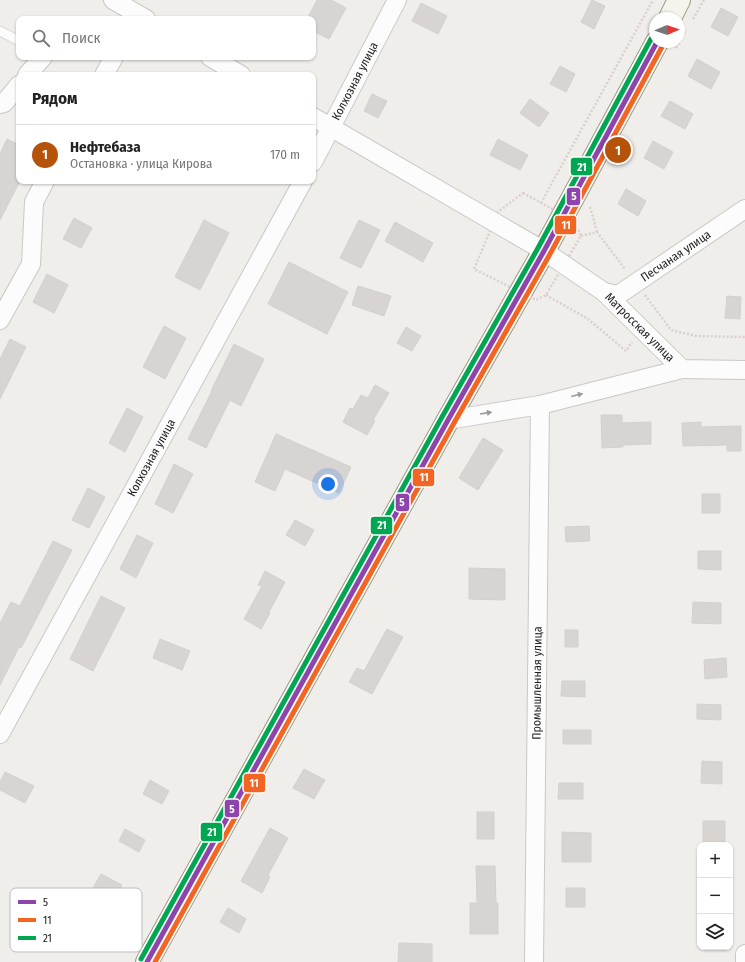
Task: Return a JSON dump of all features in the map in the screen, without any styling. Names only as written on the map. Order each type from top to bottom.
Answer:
[{"type":"main road","points":[[673,12],[680,0]]},
{"type":"main road","points":[[147,962],[448,420],[544,251],[654,48]]},
{"type":"street","points":[[113,0],[133,16]]},
{"type":"street","name":"Колхозная улица","points":[[316,156],[398,0]]},
{"type":"street","points":[[30,72],[40,60]]},
{"type":"street","points":[[106,72],[112,60]]},
{"type":"street","points":[[215,60],[236,72]]},
{"type":"street","points":[[0,104],[4,102],[16,88]]},
{"type":"street","name":"Матросская улица","points":[[316,119],[544,251],[604,292],[682,369],[745,370]]},
{"type":"street","points":[[0,320],[31,264],[34,202],[43,184]]},
{"type":"street","name":"Колхозная улица","points":[[0,734],[6,710],[301,184]]},
{"type":"street","name":"Песчаная улица","points":[[604,292],[618,295],[745,209]]},
{"type":"street","points":[[448,420],[540,405],[682,369]]},
{"type":"street","name":"Промышленная улица","points":[[534,962],[540,405]]},
{"type":"street","points":[[745,954],[745,962]]},
{"type":"lane","points":[[0,31],[16,39]]},
{"type":"path","points":[[541,203],[653,0]]},
{"type":"path","points":[[581,236],[597,232],[671,330],[696,336],[745,337]]},
{"type":"path","points":[[546,295],[588,319],[626,351],[640,328]]},
{"type":"building","points":[[317,0],[331,0],[346,8],[329,39],[316,32],[316,16],[309,16]]},
{"type":"building","points":[[592,0],[605,6],[594,29],[581,22]]},
{"type":"building","points":[[421,3],[447,16],[438,34],[412,21]]},
{"type":"building","points":[[721,8],[738,17],[728,36],[711,27]]},
{"type":"building","points":[[697,59],[720,72],[711,89],[688,76]]},
{"type":"building","points":[[560,66],[575,74],[566,92],[550,84]]},
{"type":"building","points":[[372,94],[387,101],[378,118],[364,111]]},
{"type":"building","points":[[530,99],[549,113],[539,127],[520,113]]},
{"type":"building","points":[[670,101],[693,114],[685,129],[661,116]]},
{"type":"building","points":[[7,139],[16,144],[16,184],[18,184],[0,220],[0,154]]},
{"type":"building","points":[[498,139],[528,155],[520,170],[490,155]]},
{"type":"building","points":[[653,141],[673,152],[664,169],[644,158]]},
{"type":"building","points":[[626,189],[646,201],[638,216],[618,204]]},
{"type":"building","points":[[74,218],[92,228],[81,248],[63,239]]},
{"type":"building","points":[[204,220],[229,233],[200,290],[175,277]]},
{"type":"building","points":[[359,220],[380,230],[361,268],[340,258]]},
{"type":"building","points":[[395,222],[433,243],[423,262],[385,241]]},
{"type":"building","points":[[289,262],[348,292],[327,334],[268,304]]},
{"type":"building","points":[[47,274],[68,285],[54,313],[33,302]]},
{"type":"building","points":[[358,286],[391,296],[384,316],[352,305]]},
{"type":"building","points":[[727,296],[741,297],[740,319],[725,318]]},
{"type":"building","points":[[164,326],[186,338],[165,379],[143,367]]},
{"type":"building","points":[[406,327],[421,336],[412,351],[397,343]]},
{"type":"building","points":[[10,339],[26,347],[0,399],[0,359]]},
{"type":"building","points":[[234,344],[264,359],[241,406],[230,400],[206,448],[188,439]]},
{"type":"building","points":[[375,385],[389,393],[373,420],[375,421],[367,435],[343,422],[350,408],[353,409],[361,395],[368,398]]},
{"type":"building","points":[[127,408],[143,417],[125,452],[109,443]]},
{"type":"building","points":[[601,415],[622,415],[622,423],[651,422],[651,444],[623,445],[623,447],[602,448]]},
{"type":"building","points":[[701,422],[701,427],[741,426],[741,451],[727,451],[727,445],[683,446],[682,423]]},
{"type":"building","points":[[276,434],[351,467],[339,493],[285,469],[275,491],[255,482]]},
{"type":"building","points":[[483,438],[503,450],[478,490],[459,478]]},
{"type":"building","points":[[174,464],[193,474],[173,513],[155,504]]},
{"type":"building","points":[[88,488],[105,497],[89,528],[72,520]]},
{"type":"building","points":[[702,494],[720,494],[720,513],[702,513]]},
{"type":"building","points":[[295,520],[314,530],[305,546],[286,535]]},
{"type":"building","points":[[589,526],[590,541],[566,542],[565,527]]},
{"type":"building","points":[[137,535],[153,543],[136,578],[120,569]]},
{"type":"building","points":[[53,541],[72,550],[0,685],[0,623],[11,602],[20,606]]},
{"type":"building","points":[[698,551],[721,551],[721,570],[698,569]]},
{"type":"building","points":[[469,568],[505,569],[505,600],[469,599]]},
{"type":"building","points":[[265,571],[285,582],[261,629],[244,619],[262,586],[258,585]]},
{"type":"building","points":[[101,596],[125,608],[93,671],[70,659]]},
{"type":"building","points":[[693,602],[721,603],[721,624],[692,623]]},
{"type":"building","points":[[387,629],[403,637],[372,694],[349,682],[357,668],[364,671]]},
{"type":"building","points":[[565,630],[578,630],[578,647],[565,647]]},
{"type":"building","points":[[160,639],[190,651],[182,670],[153,658]]},
{"type":"building","points":[[726,658],[727,677],[705,679],[704,660]]},
{"type":"building","points":[[562,681],[585,681],[585,697],[561,696]]},
{"type":"building","points":[[697,704],[721,705],[721,720],[697,719]]},
{"type":"building","points":[[563,730],[591,730],[591,744],[563,744]]},
{"type":"building","points":[[702,761],[722,762],[722,784],[701,783]]},
{"type":"building","points":[[304,769],[325,780],[314,799],[293,788]]},
{"type":"building","points":[[5,772],[34,786],[25,803],[0,790],[0,782]]},
{"type":"building","points":[[150,780],[169,791],[162,804],[143,794]]},
{"type":"building","points":[[559,783],[583,783],[583,799],[558,799]]},
{"type":"building","points":[[477,812],[494,812],[494,839],[477,839]]},
{"type":"building","points":[[703,821],[725,821],[725,842],[703,842]]},
{"type":"building","points":[[270,828],[288,838],[268,875],[270,877],[262,893],[241,881]]},
{"type":"building","points":[[125,829],[145,840],[139,852],[119,841]]},
{"type":"building","points":[[562,832],[591,833],[591,862],[562,862]]},
{"type":"building","points":[[476,866],[495,866],[496,903],[498,903],[498,934],[470,934],[470,903],[477,903]]},
{"type":"building","points":[[101,874],[122,885],[120,888],[93,888]]},
{"type":"building","points":[[566,888],[585,888],[585,907],[566,907]]},
{"type":"building","points":[[228,908],[246,919],[239,933],[220,922]]},
{"type":"building","points":[[399,943],[432,944],[432,962],[398,962]]},
{"type":"transit line","name":"21","points":[[141,959],[442,417],[538,248],[649,43]]},
{"type":"transit line","name":"5","points":[[147,962],[448,420],[544,251],[654,48]]},
{"type":"transit line","name":"11","points":[[155,962],[454,423],[550,254],[661,48]]},
{"type":"place","name":"Нефтебаза","points":[[618,150]]}]
